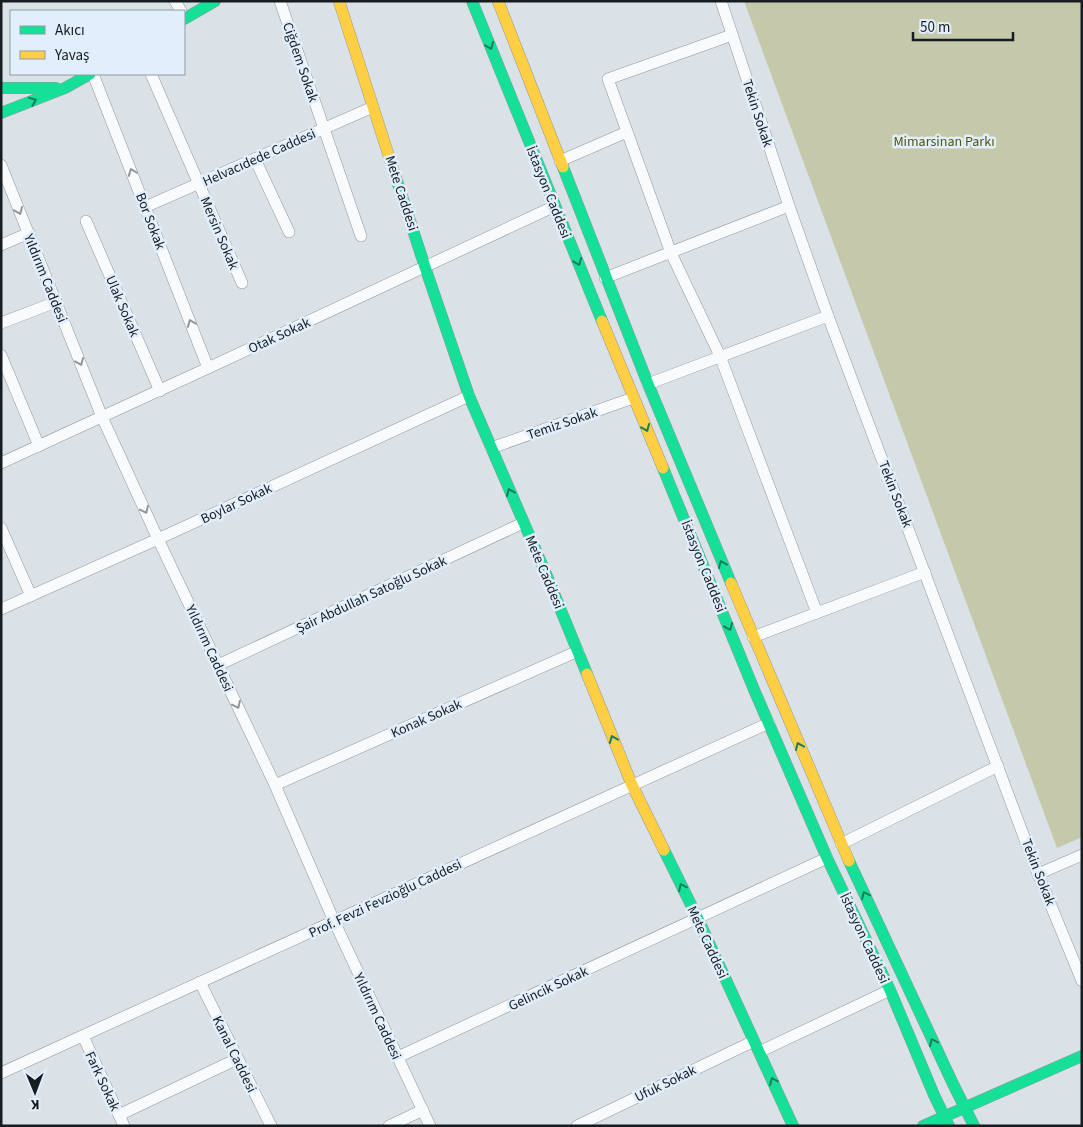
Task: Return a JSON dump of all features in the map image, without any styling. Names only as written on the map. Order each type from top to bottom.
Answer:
[{"type":"main road","points":[[185,15],[215,1]]},
{"type":"main road","name":"Mete Caddesi","points":[[339,1],[469,396],[546,574],[632,785],[698,918],[793,1126]]},
{"type":"main road","name":"İstasyon Caddesi","points":[[472,1],[755,692],[827,858],[890,990],[946,1121]]},
{"type":"main road","name":"İstasyon Caddesi","points":[[498,1],[648,384],[753,637],[841,844],[974,1126]]},
{"type":"main road","points":[[1,113],[65,88],[88,75]]},
{"type":"main road","points":[[1,88],[65,88]]},
{"type":"main road","points":[[923,1126],[946,1121],[965,1108],[1082,1056]]},
{"type":"street","name":"Ciğdem Sokak","points":[[280,1],[361,236]]},
{"type":"street","name":"Tekin Sokak","points":[[721,1],[789,206],[828,316],[1038,874],[1082,982]]},
{"type":"street","points":[[732,35],[608,79],[671,253],[720,356],[817,613]]},
{"type":"street","name":"Bor Sokak","points":[[93,75],[208,368]]},
{"type":"street","name":"Mersin Sokak","points":[[151,75],[242,283]]},
{"type":"street","name":"Helvacıdede Caddesi","points":[[145,207],[373,107]]},
{"type":"street","points":[[560,161],[627,132]]},
{"type":"street","points":[[256,159],[289,232]]},
{"type":"street","name":"Yıldırım Caddesi","points":[[1,166],[5,187],[28,233],[102,417],[275,785],[334,921],[430,1126]]},
{"type":"street","name":"Otak Sokak","points":[[1,463],[160,391],[555,206]]},
{"type":"street","points":[[606,278],[789,206]]},
{"type":"street","name":"Ulak Sokak","points":[[86,221],[160,391]]},
{"type":"street","points":[[1,245],[28,233]]},
{"type":"street","points":[[1,324],[56,302]]},
{"type":"street","points":[[648,384],[828,316]]},
{"type":"street","points":[[1,355],[38,446]]},
{"type":"street","name":"Boylar Sokak","points":[[1,609],[469,396]]},
{"type":"street","name":"Temiz Sokak","points":[[491,448],[633,398]]},
{"type":"street","name":"Şair Abdullah Satoğlu Sokak","points":[[218,664],[523,523]]},
{"type":"street","points":[[1,528],[31,596]]},
{"type":"street","points":[[753,637],[925,572]]},
{"type":"street","name":"Konak Sokak","points":[[275,785],[578,651]]},
{"type":"street","name":"Prof. Fevzi Fevzioğlu Caddesi","points":[[1,1073],[769,722]]},
{"type":"street","points":[[841,844],[998,766]]},
{"type":"street","points":[[1038,874],[1082,855]]},
{"type":"street","name":"Gelincik Sokak","points":[[398,1057],[827,858]]},
{"type":"street","name":"Kanal Caddesi","points":[[200,982],[271,1126]]},
{"type":"street","points":[[759,1052],[890,990]]},
{"type":"street","name":"Fark Sokak","points":[[83,1036],[121,1120]]},
{"type":"street","name":"Ufuk Sokak","points":[[577,1126],[754,1041]]},
{"type":"street","points":[[121,1120],[237,1059]]},
{"type":"street","points":[[389,1126],[423,1110]]},
{"type":"green space","name":"Mimarsinan Parkı","points":[[744,1],[1082,1],[1082,837],[1057,848]]},
{"type":"traffic: fast","points":[[185,18],[215,1]]},
{"type":"traffic: fast","points":[[472,1],[602,321]]},
{"type":"traffic: fast","points":[[1,113],[65,88],[88,75]]},
{"type":"traffic: fast","points":[[1,88],[56,88]]},
{"type":"traffic: fast","points":[[563,167],[648,384],[731,583]]},
{"type":"traffic: fast","points":[[394,172],[469,396],[587,674]]},
{"type":"traffic: fast","points":[[663,468],[755,692],[827,858],[890,990],[949,1126]]},
{"type":"traffic: fast","points":[[664,850],[698,919],[793,1126]]},
{"type":"traffic: fast","points":[[849,861],[974,1126]]},
{"type":"traffic: fast","points":[[923,1126],[1082,1056]]},
{"type":"traffic: slow","points":[[339,1],[394,172]]},
{"type":"traffic: slow","points":[[498,1],[563,167]]},
{"type":"traffic: slow","points":[[602,321],[663,468]]},
{"type":"traffic: slow","points":[[731,583],[849,861]]},
{"type":"traffic: slow","points":[[587,674],[632,785],[664,850]]}]
